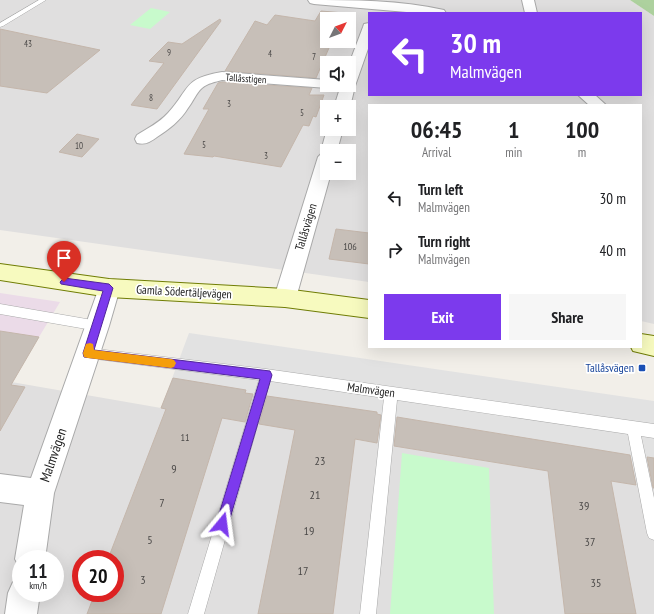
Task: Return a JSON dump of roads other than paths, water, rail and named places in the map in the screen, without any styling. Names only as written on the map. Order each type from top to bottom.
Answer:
[{"type":"street","points":[[314,0],[375,9],[416,9],[434,12]]},
{"type":"street","points":[[528,0],[531,12]]},
{"type":"street","points":[[356,58],[368,29]]},
{"type":"street","name":"Tallåsstigen","points":[[143,139],[175,116],[197,84],[206,78],[222,76],[320,83]]},
{"type":"street","points":[[587,96],[597,104]]},
{"type":"street","name":"Tallåsvägen","points":[[285,298],[320,180]]},
{"type":"street","name":"Gamla Södertäljevägen","points":[[0,272],[109,288],[285,298],[368,309]]},
{"type":"street","name":"Malmvägen","points":[[31,550],[40,493],[98,326],[109,288]]},
{"type":"street","points":[[642,344],[654,346]]},
{"type":"street","points":[[0,488],[40,493]]},
{"type":"street","points":[[21,614],[23,602]]},
{"type":"lane","points":[[0,25],[43,0]]},
{"type":"lane","points":[[0,310],[98,326]]},
{"type":"lane","name":"Malmvägen","points":[[88,353],[266,375],[654,432]]},
{"type":"lane","points":[[196,614],[266,375]]},
{"type":"lane","points":[[368,614],[391,393]]},
{"type":"lane","points":[[633,428],[654,533]]},
{"type":"place","name":"Tallåsvägen","points":[[642,368]]}]
